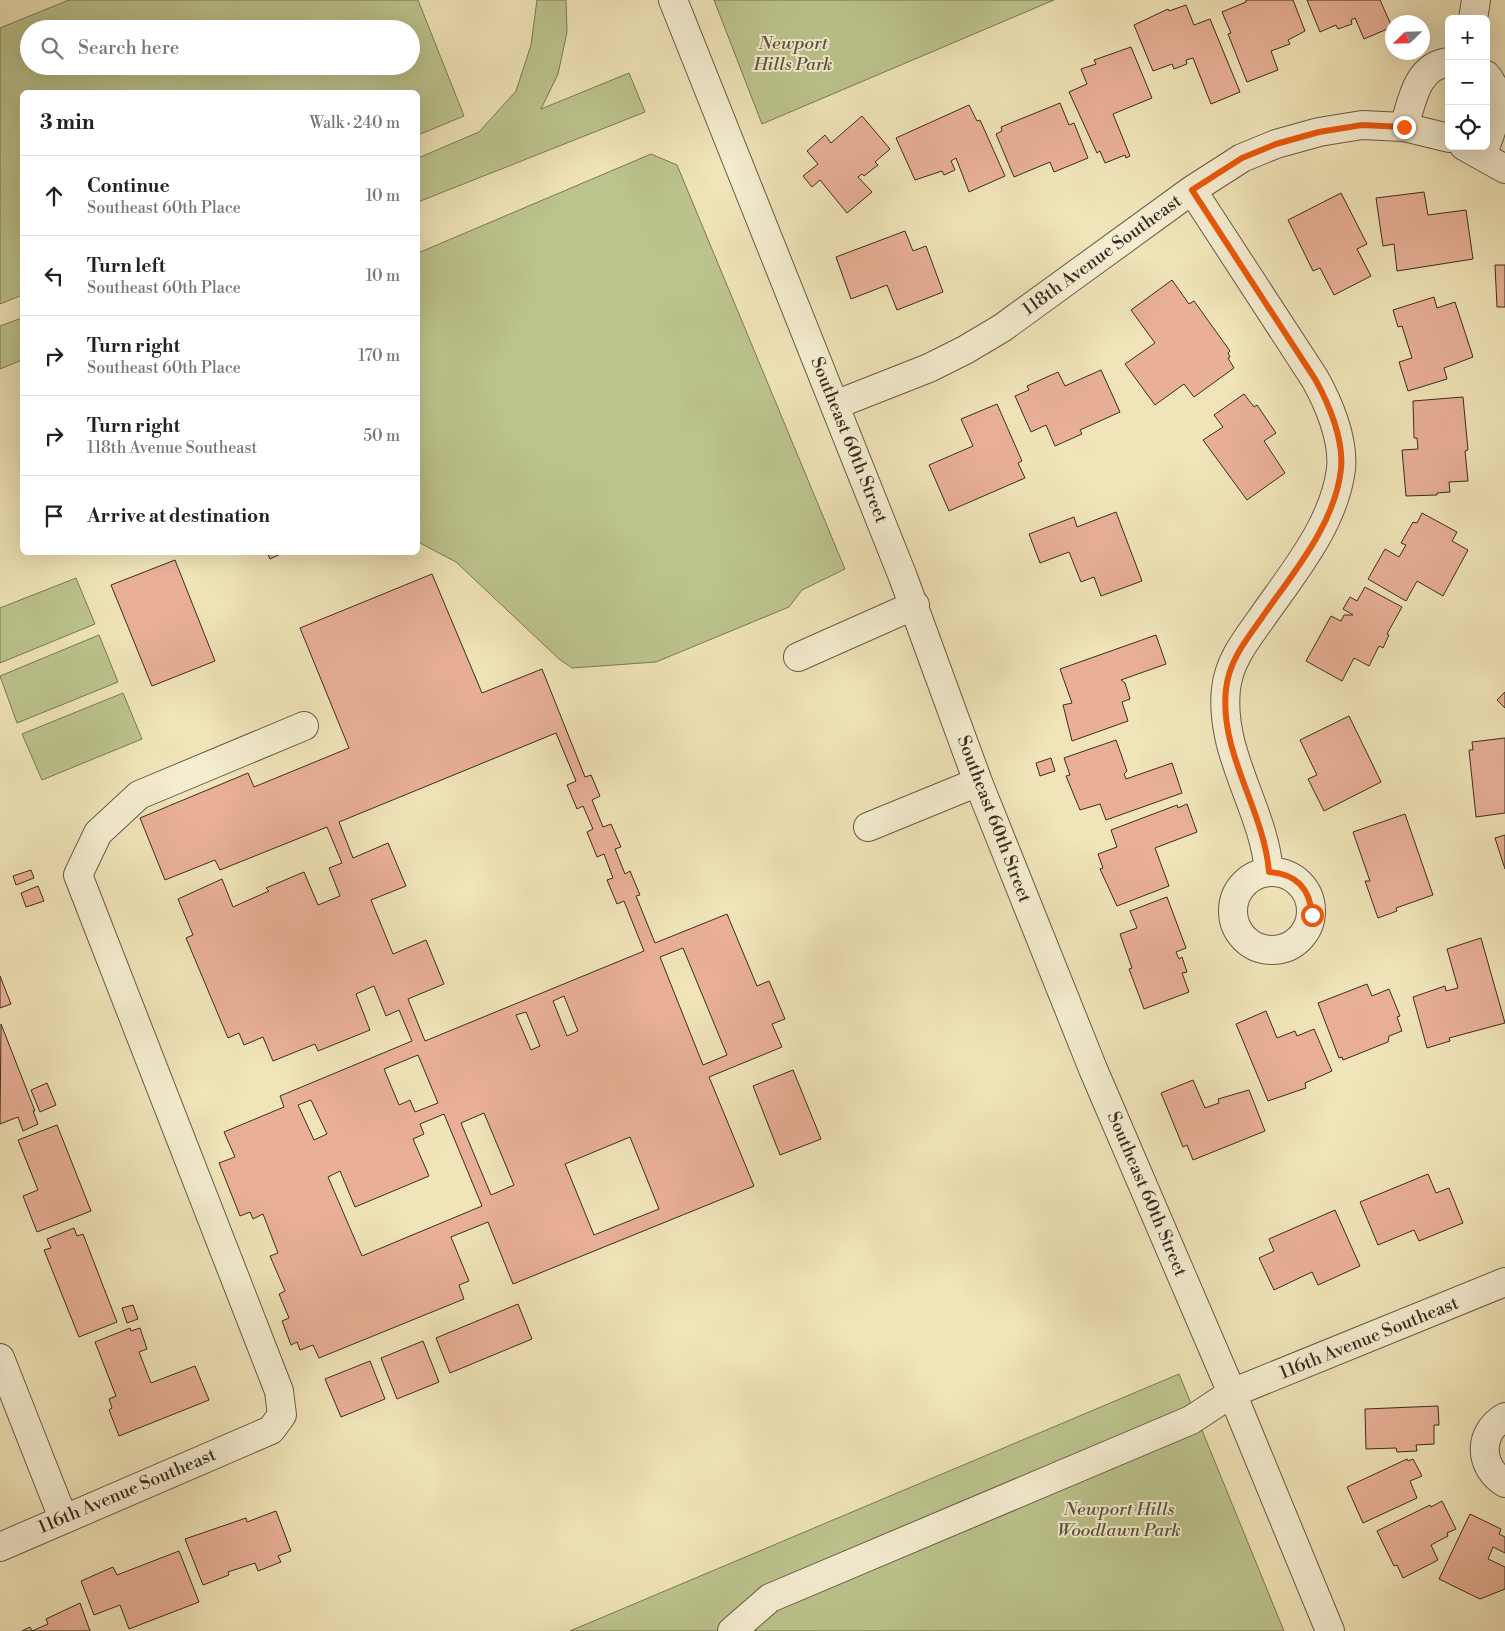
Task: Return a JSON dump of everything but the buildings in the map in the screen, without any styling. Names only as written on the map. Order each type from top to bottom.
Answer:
[{"type":"street","name":"Southeast 60th Street","points":[[673,0],[915,605],[978,782],[1093,1069],[1232,1393],[1330,1631]]},
{"type":"street","points":[[1474,15],[1476,0]]},
{"type":"street","points":[[1404,127],[1418,82],[1434,67],[1445,63]]},
{"type":"street","points":[[1485,152],[1498,114],[1495,89],[1490,81]]},
{"type":"street","name":"118th Avenue Southeast","points":[[835,405],[929,368],[965,350],[1002,328],[1192,190],[1242,158],[1276,144],[1319,132],[1362,125],[1404,127],[1445,137]]},
{"type":"street","points":[[1192,190],[1315,379],[1329,404],[1338,436],[1341,468],[1334,495],[1320,531],[1234,657],[1226,688],[1226,718],[1231,748],[1268,853],[1269,872]]},
{"type":"street","points":[[798,657],[915,605]]},
{"type":"street","name":"116th Avenue Southeast","points":[[0,1547],[63,1518],[271,1430],[282,1415],[279,1390],[78,875],[98,833],[139,795],[304,726]]},
{"type":"street","points":[[868,827],[978,782]]},
{"type":"street","name":"116th Avenue Southeast","points":[[732,1631],[770,1598],[1191,1420],[1232,1393],[1505,1282]]},
{"type":"street","points":[[0,1358],[63,1518]]},
{"type":"street","points":[[1505,1416],[1490,1429],[1485,1440],[1484,1451],[1487,1464],[1494,1475],[1505,1483]]},
{"type":"green space","points":[[69,0],[418,0],[464,116],[420,134],[420,90],[20,90],[20,296],[0,304],[0,28]]},
{"type":"green space","points":[[537,0],[566,0],[567,32],[558,74],[541,109],[629,73],[645,112],[420,201],[420,157],[479,132],[516,91],[531,45]]},
{"type":"green space","name":"Newport Hills Park","points":[[714,0],[1054,0],[762,124]]},
{"type":"green space","points":[[651,154],[677,165],[845,569],[802,590],[789,607],[656,662],[572,668],[559,659],[456,562],[420,543],[420,252]]},
{"type":"green space","points":[[20,319],[20,361],[0,369],[0,326]]},
{"type":"green space","points":[[76,578],[95,624],[0,663],[0,608]]},
{"type":"green space","points":[[99,635],[118,682],[17,723],[0,676]]},
{"type":"green space","points":[[123,693],[142,739],[42,780],[22,734]]},
{"type":"green space","name":"Newport Hills Woodlawn Park","points":[[1179,1374],[1284,1631],[570,1631]]},
{"type":"route","points":[[1312,915],[1311,901],[1305,889],[1295,879],[1283,873],[1269,872],[1268,853],[1231,748],[1226,718],[1226,688],[1234,657],[1292,575],[1320,531],[1334,495],[1341,468],[1338,436],[1329,404],[1315,379],[1192,190],[1242,158],[1276,144],[1319,132],[1362,125],[1404,127]]}]
